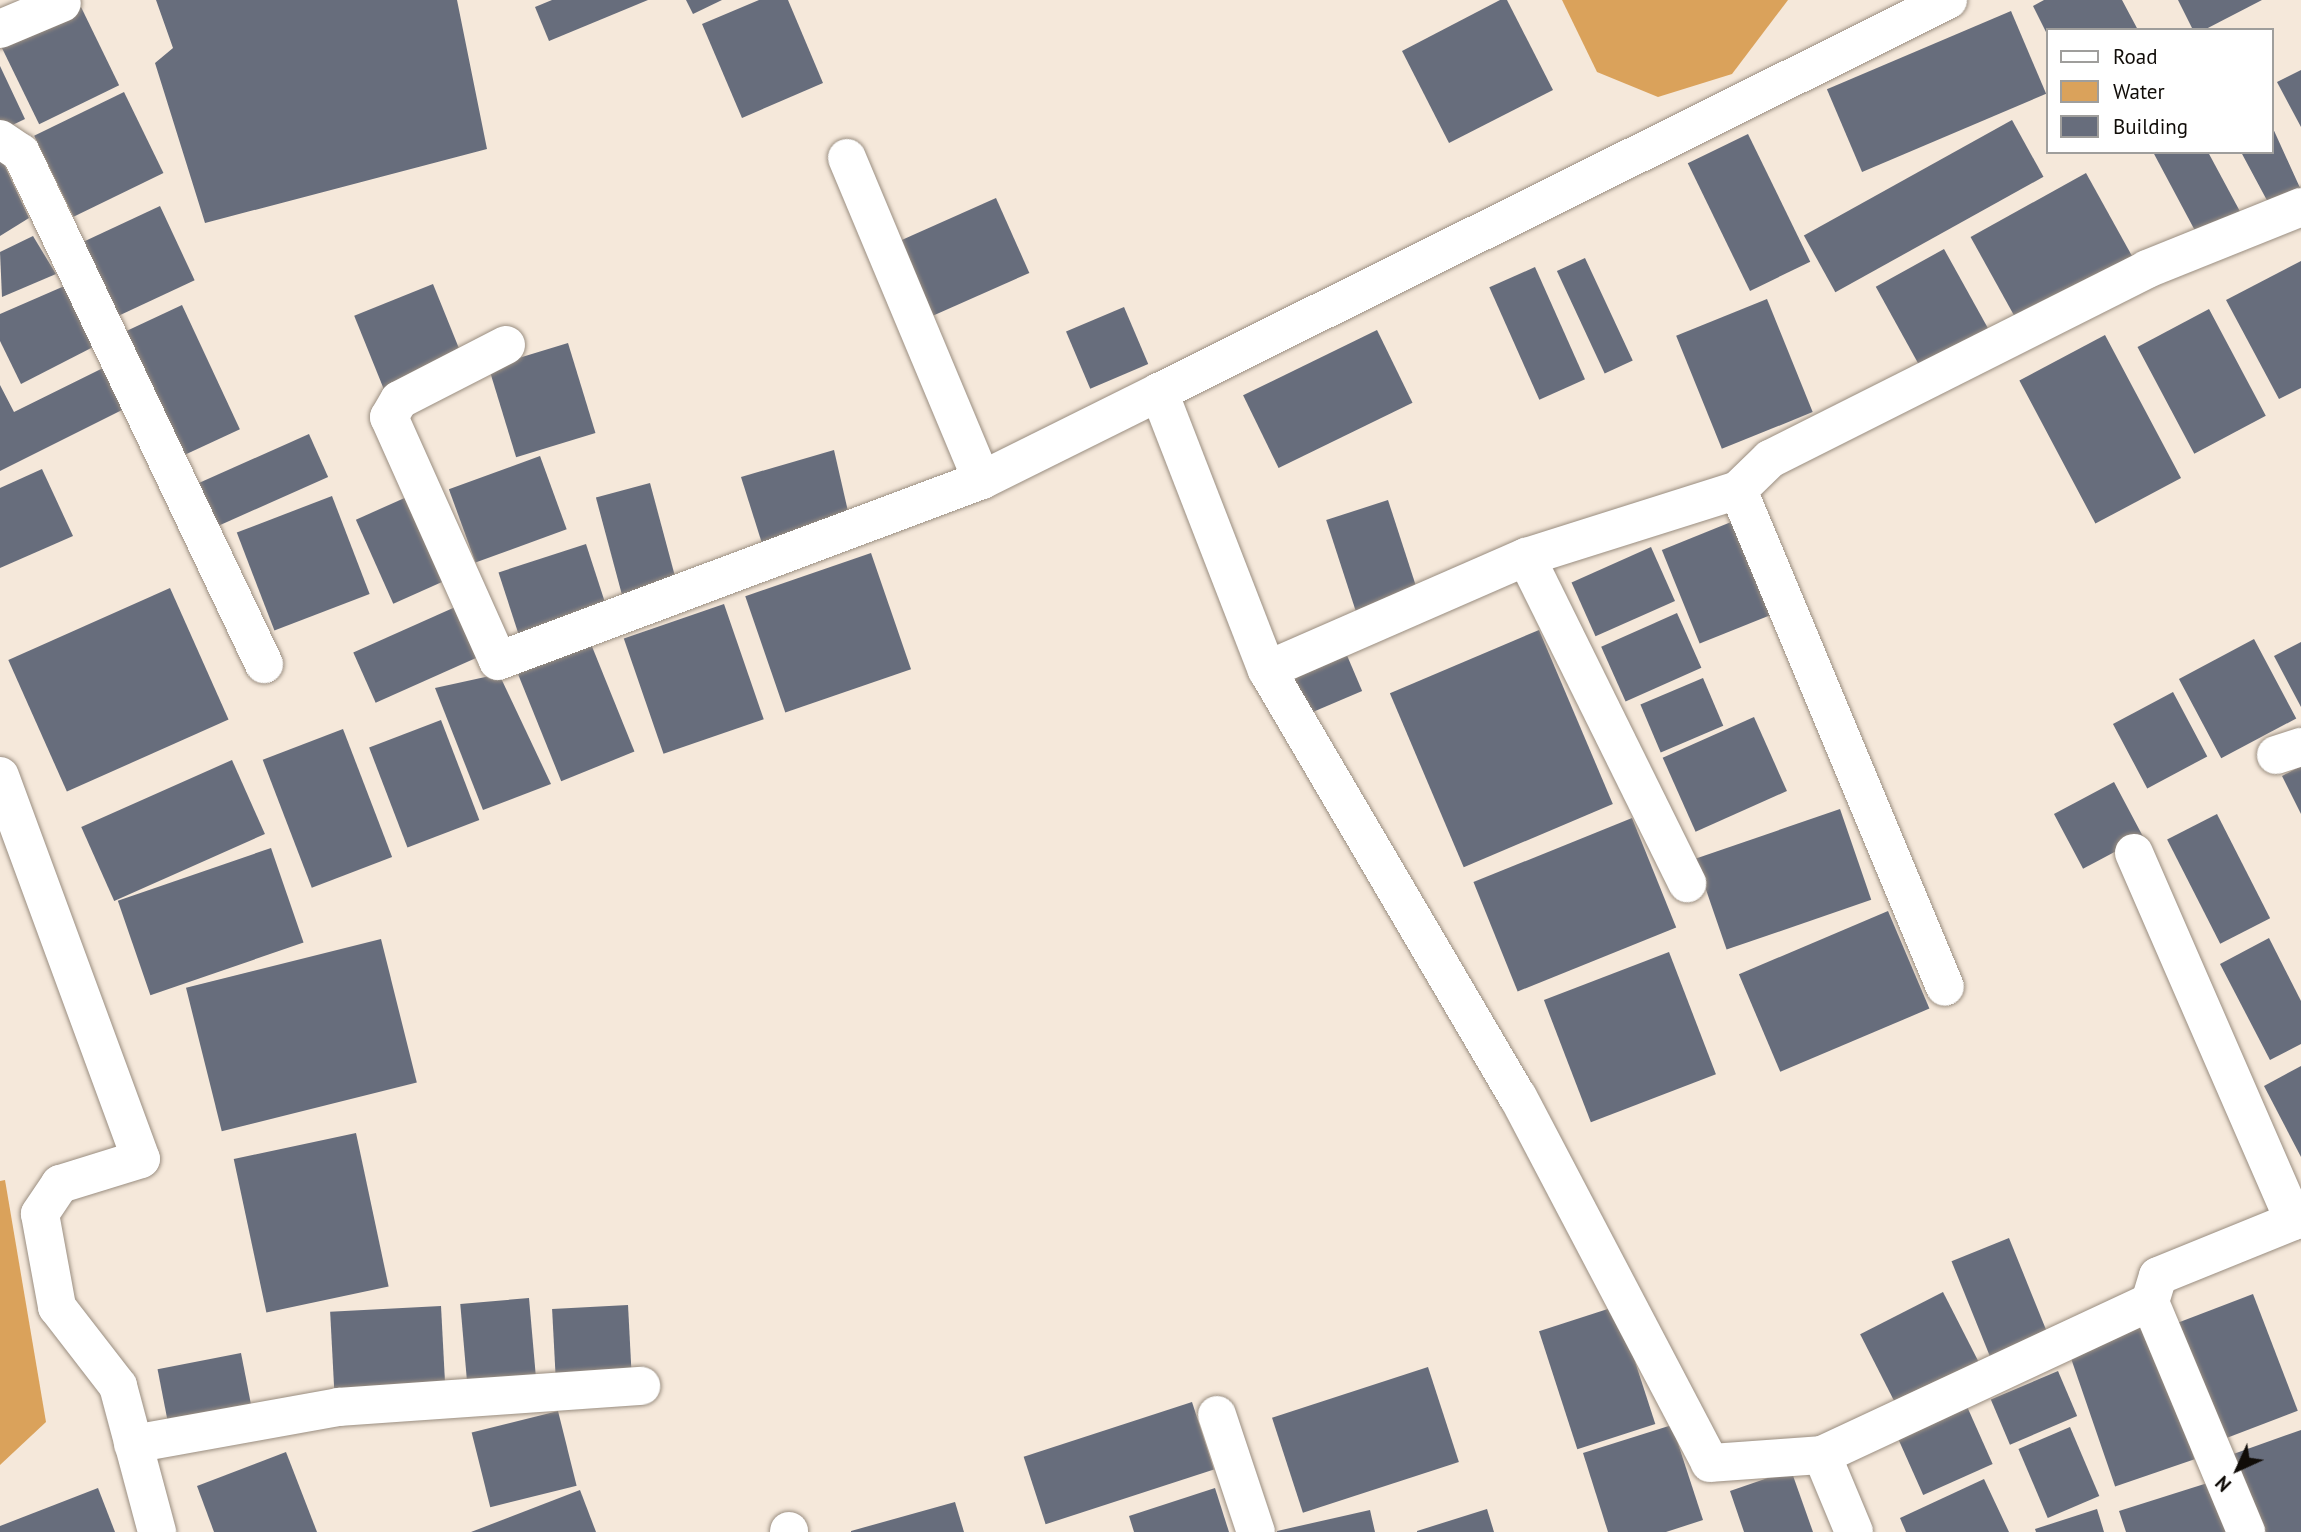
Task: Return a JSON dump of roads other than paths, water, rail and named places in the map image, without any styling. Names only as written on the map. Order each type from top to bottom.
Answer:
[{"type":"street","points":[[506,345],[398,400],[389,417],[498,661],[982,480],[1948,0]]},
{"type":"street","points":[[0,29],[62,3]]},
{"type":"street","points":[[0,139],[22,153],[264,664]]},
{"type":"street","points":[[847,158],[982,480]]},
{"type":"street","points":[[1267,670],[1526,557],[1738,490],[1770,459],[2086,300],[2301,207]]},
{"type":"street","points":[[1159,392],[1267,670],[1518,1097],[1700,1450],[1710,1463],[1724,1466],[1822,1455],[2150,1302]]},
{"type":"street","points":[[1738,490],[1945,987]]},
{"type":"street","points":[[1526,557],[1687,883]]},
{"type":"street","points":[[0,776],[141,1159],[60,1184],[40,1214],[57,1307],[118,1386],[157,1532]]},
{"type":"street","points":[[2134,853],[2297,1219],[2158,1276],[2150,1302],[2246,1532]]},
{"type":"street","points":[[133,1444],[338,1407],[641,1386]]},
{"type":"street","points":[[1217,1415],[1256,1532]]},
{"type":"street","points":[[1822,1455],[1854,1532]]},
{"type":"water","points":[[1562,0],[1788,0],[1732,74],[1658,97],[1597,72]]},
{"type":"water","points":[[5,1180],[46,1422],[0,1465],[0,1181]]}]
